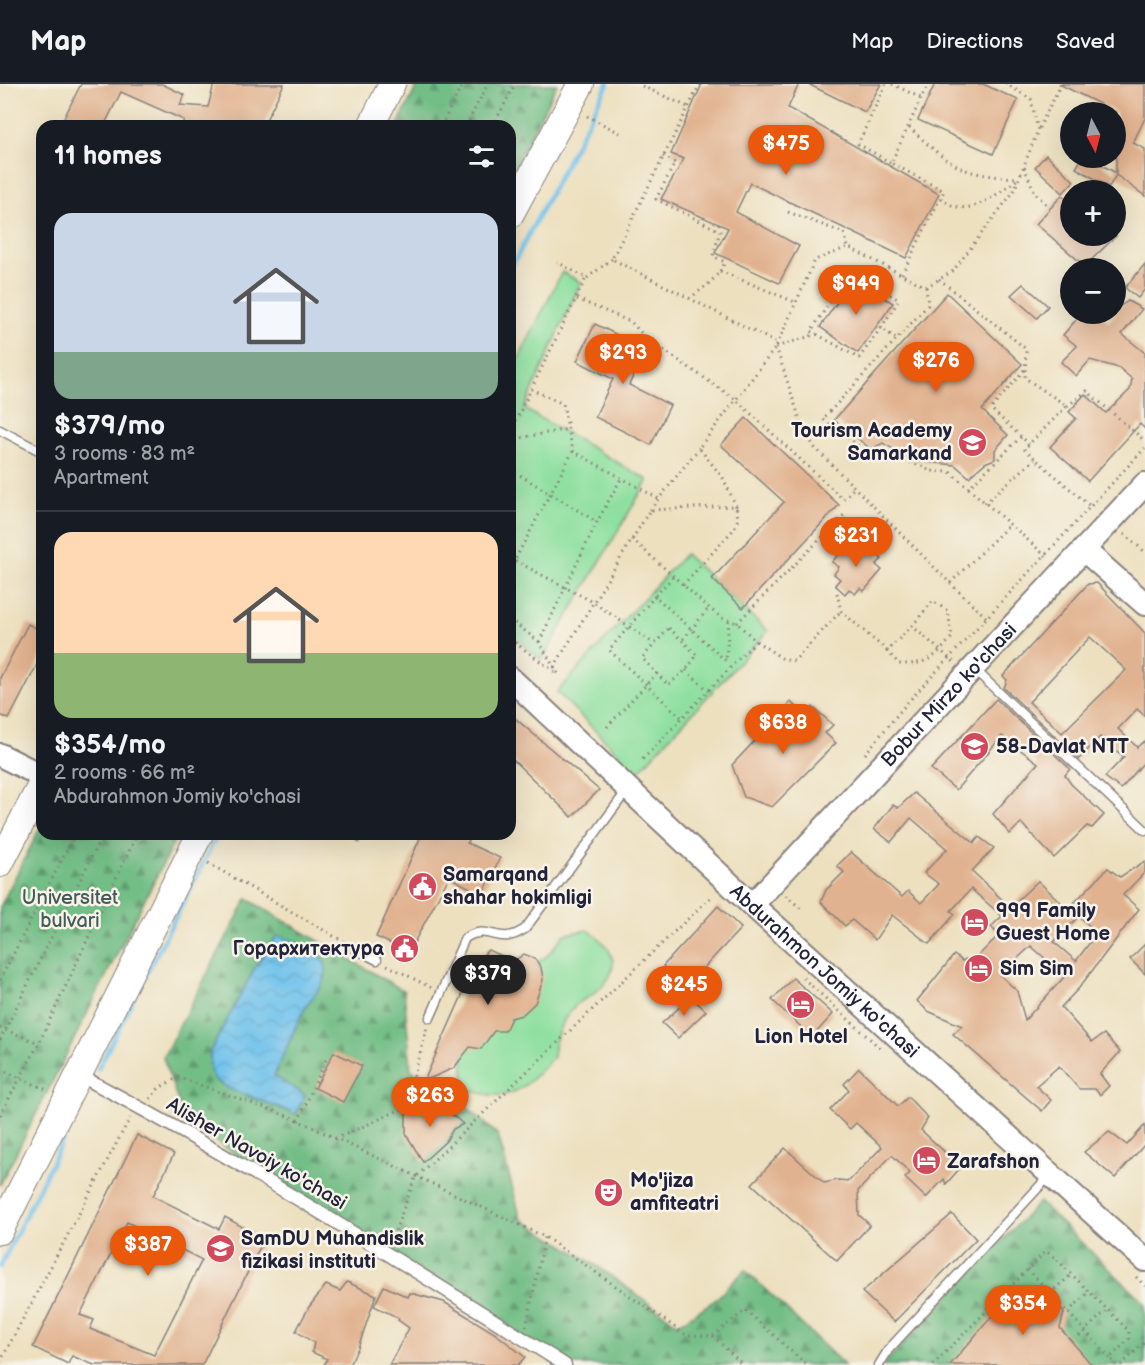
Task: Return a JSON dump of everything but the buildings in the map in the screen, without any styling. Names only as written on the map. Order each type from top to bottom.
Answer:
[{"type":"main road","points":[[374,120],[392,84]]},
{"type":"main road","points":[[516,204],[581,84]]},
{"type":"main road","name":"Bobur Mirzo ko'chasi","points":[[752,905],[1145,484]]},
{"type":"main road","points":[[1084,550],[1145,604]]},
{"type":"main road","name":"Abdurahmon Jomiy ko'chasi","points":[[516,684],[752,905],[1052,1173],[1145,1260]]},
{"type":"main road","points":[[0,755],[36,773]]},
{"type":"main road","points":[[0,864],[36,795]]},
{"type":"main road","points":[[0,1231],[197,840]]},
{"type":"street","name":"Alisher Navoiy ko'chasi","points":[[79,1075],[137,1106],[387,1252],[566,1365]]},
{"type":"lane","points":[[0,430],[36,449]]},
{"type":"lane","points":[[970,672],[1145,830]]},
{"type":"lane","points":[[430,1018],[465,938],[475,932],[486,931],[503,938],[514,936],[525,928],[628,788]]},
{"type":"lane","points":[[354,948],[377,960]]},
{"type":"lane","points":[[879,1365],[889,1349],[1052,1173]]},
{"type":"path","points":[[444,120],[463,84]]},
{"type":"path","points":[[469,120],[488,84]]},
{"type":"path","points":[[496,120],[515,84]]},
{"type":"path","points":[[516,420],[586,278],[612,259],[700,84]]},
{"type":"path","points":[[886,84],[858,144],[945,191],[902,275]]},
{"type":"path","points":[[892,84],[921,98]]},
{"type":"path","points":[[891,163],[928,84]]},
{"type":"path","points":[[1006,84],[1031,99],[1038,130]]},
{"type":"path","points":[[926,287],[953,271],[1014,191],[1038,130],[1061,84]]},
{"type":"path","points":[[642,86],[688,107]]},
{"type":"path","points":[[583,114],[620,133]]},
{"type":"path","points":[[908,127],[958,169],[988,176],[1019,178]]},
{"type":"path","points":[[663,156],[675,162],[656,199],[720,231],[713,256],[724,262],[720,271],[709,284],[690,298]]},
{"type":"path","points":[[1024,166],[1035,193],[1049,207]]},
{"type":"path","points":[[941,198],[954,208],[966,209],[990,198],[1019,178]]},
{"type":"path","points":[[788,212],[844,233],[848,247],[926,287]]},
{"type":"path","points":[[554,667],[590,612],[593,602],[650,510],[776,344],[815,260],[848,247]]},
{"type":"path","points":[[612,259],[776,344],[817,334]]},
{"type":"path","points":[[557,262],[586,278]]},
{"type":"path","points":[[720,271],[795,302]]},
{"type":"path","points":[[851,271],[899,300],[881,328],[859,358],[812,331],[851,271]]},
{"type":"path","points":[[939,279],[1026,349],[1025,378],[1067,406]]},
{"type":"path","points":[[926,287],[928,305],[823,419],[872,456],[884,451],[931,471],[950,472],[1046,556]]},
{"type":"path","points":[[577,299],[631,322],[646,338],[735,399],[843,499],[855,487]]},
{"type":"path","points":[[881,328],[897,339]]},
{"type":"path","points":[[776,344],[803,429],[815,448],[987,618]]},
{"type":"path","points":[[1025,368],[991,409],[1029,444]]},
{"type":"path","points":[[516,558],[573,451],[563,404],[531,389]]},
{"type":"path","points":[[1092,507],[1024,449],[1067,406],[1087,391],[1145,441]]},
{"type":"path","points":[[516,439],[568,429]]},
{"type":"path","points":[[968,488],[1021,437]]},
{"type":"path","points":[[683,585],[734,530],[738,519],[736,506],[723,478],[699,448]]},
{"type":"path","points":[[864,755],[907,703],[1145,448]]},
{"type":"path","points":[[573,451],[659,499]]},
{"type":"path","points":[[985,503],[1035,459]]},
{"type":"path","points":[[516,473],[597,522]]},
{"type":"path","points":[[539,642],[597,522],[622,477]]},
{"type":"path","points":[[650,510],[736,506]]},
{"type":"path","points":[[737,623],[844,515]]},
{"type":"path","points":[[1110,522],[1145,552]]},
{"type":"path","points":[[950,583],[1010,524]]},
{"type":"path","points":[[632,539],[709,608],[729,621],[737,623],[783,659],[794,661],[841,611]]},
{"type":"path","points":[[516,561],[593,602],[652,643]]},
{"type":"path","points":[[674,576],[609,650],[683,719]]},
{"type":"path","points":[[837,593],[841,611],[899,663],[911,664],[933,659],[941,651],[952,637],[948,611],[933,601],[887,651]]},
{"type":"path","points":[[655,596],[732,667]]},
{"type":"path","points":[[683,640],[709,608]]},
{"type":"path","points":[[726,661],[729,621]]},
{"type":"path","points":[[516,624],[539,642],[559,675],[516,643]]},
{"type":"path","points":[[912,626],[949,658],[970,672]]},
{"type":"path","points":[[669,628],[683,640],[697,655],[686,670],[668,685],[642,658],[652,643],[669,628]]},
{"type":"path","points":[[642,761],[756,640]]},
{"type":"path","points":[[686,670],[710,691]]},
{"type":"path","points":[[607,727],[657,673]]},
{"type":"path","points":[[0,980],[72,840]]},
{"type":"path","points":[[0,1040],[100,840]]},
{"type":"path","points":[[0,1115],[39,1043],[134,840]]},
{"type":"path","points":[[211,865],[354,948]]},
{"type":"path","points":[[387,1252],[414,1178],[727,881]]},
{"type":"path","points":[[786,895],[802,910]]},
{"type":"path","points":[[377,960],[441,993]]},
{"type":"path","points":[[334,1139],[422,1100],[414,1076],[430,1018]]},
{"type":"path","points":[[0,1028],[39,1043]]},
{"type":"path","points":[[298,1121],[326,1060]]},
{"type":"path","points":[[0,1069],[46,1090]]},
{"type":"path","points":[[159,1088],[178,1077],[298,1121],[414,1178],[545,1238],[686,1335],[713,1336],[745,1310],[807,1365]]},
{"type":"path","points":[[1,1364],[137,1106]]},
{"type":"path","points":[[523,1338],[545,1238]]},
{"type":"path","points":[[933,1365],[1044,1252],[1051,1254],[1131,1336],[1110,1358]]},
{"type":"path","points":[[1028,1269],[1116,1365]]},
{"type":"path","points":[[1050,1293],[1071,1275]]},
{"type":"path","points":[[1068,1312],[1089,1293]]},
{"type":"path","points":[[1078,1336],[1106,1311]]},
{"type":"path","points":[[713,1336],[743,1365]]},
{"type":"path","points":[[1121,1365],[1145,1342]]},
{"type":"green space","points":[[418,84],[557,84],[516,164],[516,120],[400,120]]},
{"type":"green space","points":[[562,272],[581,282],[524,409],[648,480],[542,660],[516,639],[516,364]]},
{"type":"green space","points":[[685,554],[768,631],[637,773],[557,692]]},
{"type":"green space","name":"Universitet bulvari","points":[[36,836],[36,840],[175,840],[0,1185],[0,907]]},
{"type":"green space","points":[[247,899],[404,991],[411,1070],[456,1097],[498,1135],[521,1219],[594,1264],[678,1324],[714,1301],[745,1270],[844,1365],[566,1365],[185,1122],[163,1057]]},
{"type":"green space","points":[[588,930],[598,937],[610,953],[613,960],[612,969],[603,985],[577,1004],[567,1016],[557,1035],[553,1057],[533,1078],[515,1092],[493,1095],[464,1088],[463,1040],[488,950],[514,961],[536,963],[547,956],[565,934]]},
{"type":"green space","points":[[1039,1202],[1145,1303],[1145,1365],[883,1365]]},
{"type":"water","points":[[277,936],[295,941],[313,950],[325,963],[326,972],[320,989],[307,1005],[298,1022],[274,1076],[305,1095],[296,1114],[230,1089],[215,1080],[210,1069],[210,1052],[256,966]]},
{"type":"waterway","points":[[516,259],[608,84]]},
{"type":"waterway","points":[[98,1069],[215,840]]},
{"type":"waterway","points":[[0,1267],[76,1114]]},
{"type":"place","name":"Tourism Academy Samarkand","points":[[973,442]]},
{"type":"place","name":"58-Davlat NTT","points":[[975,746]]},
{"type":"place","name":"Samarqand shahar hokimligi","points":[[422,886]]},
{"type":"place","name":"999 Family Guest Home","points":[[975,922]]},
{"type":"place","name":"Горархитектура","points":[[405,948]]},
{"type":"place","name":"Sim Sim","points":[[979,968]]},
{"type":"place","name":"Lion Hotel","points":[[801,1005]]},
{"type":"place","name":"Zarafshon","points":[[926,1161]]},
{"type":"place","name":"Mo'jiza amfiteatri","points":[[609,1192]]},
{"type":"place","name":"SamDU Muhandislik fizikasi instituti","points":[[220,1249]]}]
